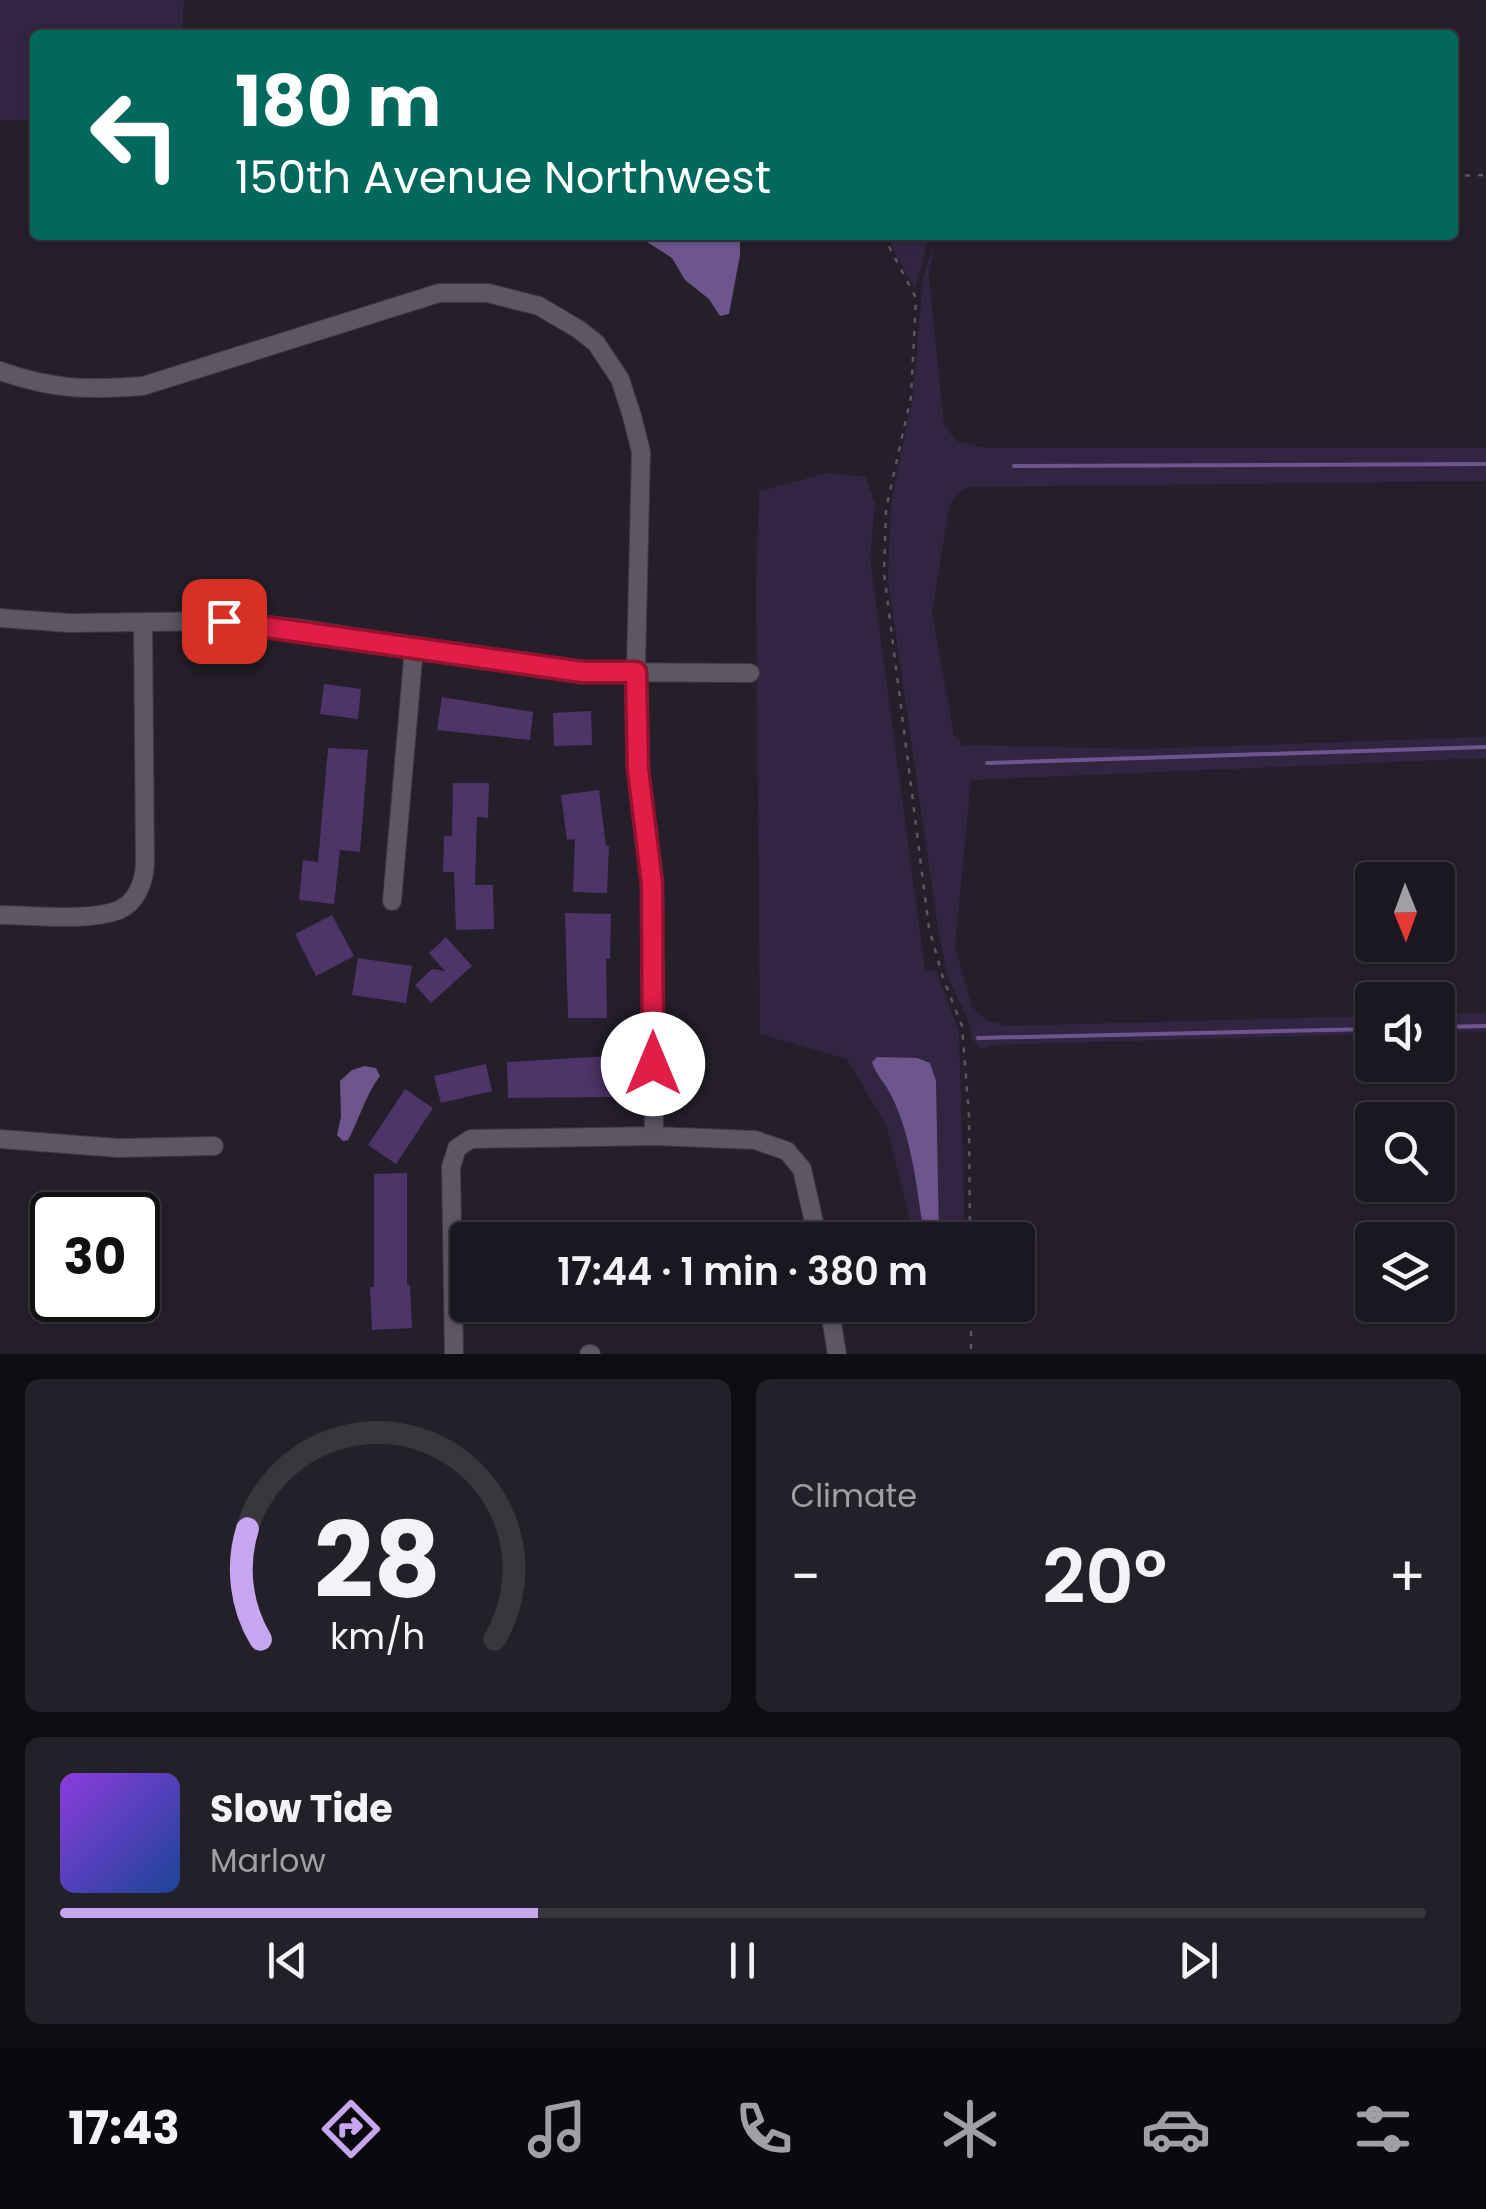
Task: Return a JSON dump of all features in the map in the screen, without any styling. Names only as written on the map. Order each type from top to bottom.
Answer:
[{"type":"street","points":[[0,370],[40,385],[92,390],[143,386],[438,293],[488,293],[540,306],[596,343],[620,379],[641,452],[636,672],[638,769],[652,884],[654,1136]]},
{"type":"street","points":[[0,618],[69,623],[224,621],[296,628],[582,672],[750,673]]},
{"type":"street","points":[[0,915],[93,915],[122,909],[138,893],[145,864],[143,622]]},
{"type":"street","points":[[392,901],[414,648]]},
{"type":"street","points":[[454,1354],[450,1167],[457,1148],[471,1140],[654,1136],[755,1140],[787,1151],[802,1169],[814,1222]]},
{"type":"street","points":[[0,1139],[118,1148],[214,1146]]},
{"type":"street","points":[[832,1322],[837,1354]]},
{"type":"path","points":[[1458,176],[1486,175]]},
{"type":"path","points":[[885,240],[916,298],[916,318],[911,397],[886,509],[884,574],[928,928],[962,1026],[969,1116],[970,1222]]},
{"type":"path","points":[[970,1322],[971,1354]]},
{"type":"shaded area","points":[[0,0],[184,0],[182,30],[30,30],[30,120],[0,120]]},
{"type":"shaded area","points":[[644,240],[740,240],[729,314],[720,316],[709,299],[685,280],[672,258]]},
{"type":"shaded area","points":[[891,240],[928,240],[915,290]]},
{"type":"shaded area","points":[[933,247],[929,277],[944,425],[957,441],[987,448],[1486,448],[1486,481],[969,487],[957,494],[949,507],[932,613],[954,735],[963,745],[1140,749],[1486,737],[1486,758],[971,780],[955,947],[972,1007],[987,1021],[1009,1026],[1355,1016],[1355,1034],[993,1045],[981,1049],[972,1039],[969,1022],[947,976],[937,922],[888,580],[891,503],[913,395],[923,278]]},
{"type":"shaded area","points":[[828,473],[866,477],[875,504],[870,558],[925,970],[936,971],[959,1031],[964,1222],[911,1222],[887,1127],[847,1059],[760,1034],[756,585],[759,491]]},
{"type":"shaded area","points":[[1486,1013],[1486,1031],[1455,1032],[1455,1014]]},
{"type":"shaded area","points":[[877,1057],[917,1058],[930,1063],[936,1081],[939,1222],[922,1222],[909,1147],[898,1112],[872,1062]]},
{"type":"shaded area","points":[[376,1068],[380,1076],[348,1140],[343,1141],[337,1135],[340,1081],[352,1070]]},
{"type":"building","points":[[324,684],[361,689],[358,719],[320,714]]},
{"type":"building","points":[[442,697],[533,712],[530,740],[437,730]]},
{"type":"building","points":[[591,711],[592,745],[554,746],[553,713]]},
{"type":"building","points":[[328,748],[368,750],[360,852],[340,850],[334,904],[299,900],[303,860],[318,862]]},
{"type":"building","points":[[453,783],[489,783],[488,818],[477,817],[475,885],[493,885],[494,929],[456,930],[454,872],[443,872],[444,836],[452,836]]},
{"type":"building","points":[[599,790],[609,846],[607,893],[573,892],[575,839],[567,840],[561,795]]},
{"type":"building","points":[[565,913],[611,914],[610,959],[606,959],[607,1018],[568,1018]]},
{"type":"building","points":[[332,915],[354,956],[316,976],[295,934]]},
{"type":"building","points":[[446,937],[472,966],[431,1003],[415,985],[432,969],[445,971],[429,953]]},
{"type":"building","points":[[358,958],[412,966],[406,1003],[352,995]]},
{"type":"building","points":[[611,1056],[612,1097],[508,1098],[507,1062]]},
{"type":"building","points":[[486,1064],[492,1091],[441,1103],[434,1076]]},
{"type":"building","points":[[405,1089],[433,1108],[396,1164],[368,1145]]},
{"type":"building","points":[[407,1173],[407,1285],[412,1328],[372,1330],[374,1174]]},
{"type":"waterway","points":[[1014,466],[1486,464]]},
{"type":"waterway","points":[[987,763],[1486,747]]},
{"type":"waterway","points":[[1455,1027],[1486,1026]]},
{"type":"waterway","points":[[978,1038],[1355,1029]]},
{"type":"route","points":[[224,621],[296,628],[582,672],[636,672],[638,769],[652,884],[653,1064]]}]
